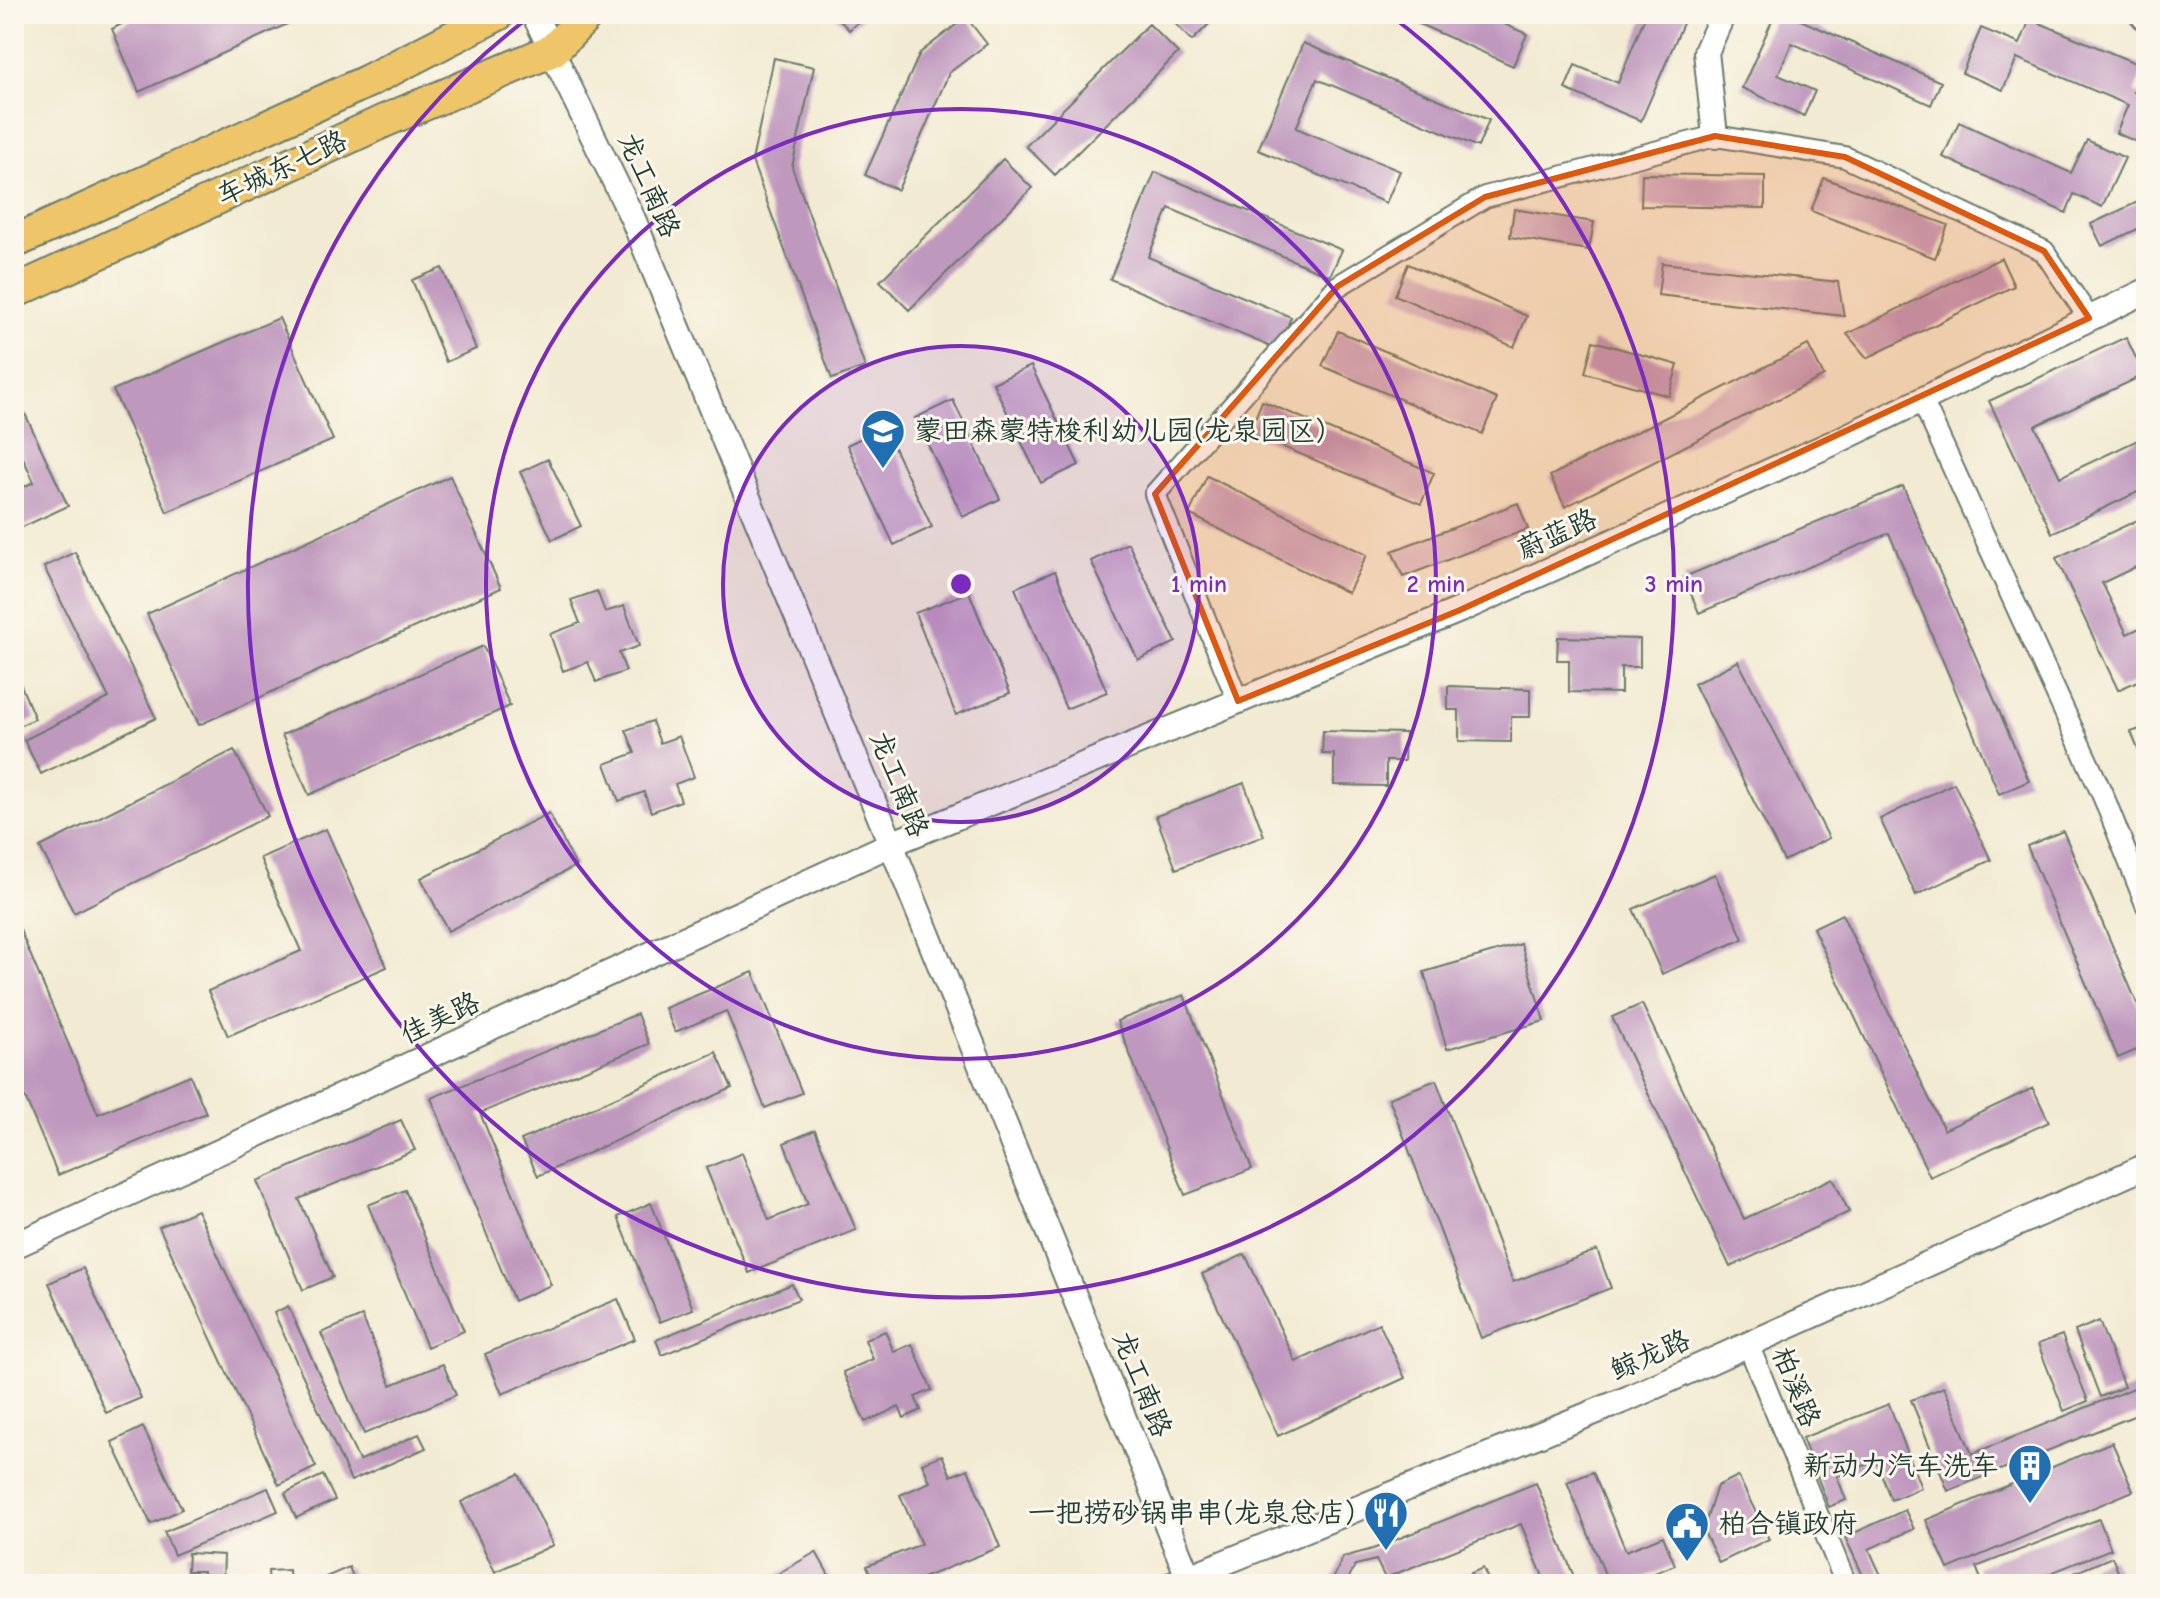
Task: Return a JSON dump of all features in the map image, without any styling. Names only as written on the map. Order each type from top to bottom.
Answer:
[{"type":"main road","name":"车城东七路","points":[[14,242],[366,82],[498,14]]},
{"type":"main road","points":[[553,50],[588,14]]},
{"type":"main road","name":"车城东七路","points":[[14,292],[384,121],[553,50]]},
{"type":"street","name":"龙工南路","points":[[534,14],[633,219],[891,844],[1184,1582]]},
{"type":"street","points":[[1715,136],[1706,52],[1723,14]]},
{"type":"street","points":[[2139,14],[2146,22]]},
{"type":"street","points":[[1238,701],[1155,494],[1338,286],[1485,197],[1715,136],[1845,157],[2044,251],[2089,318]]},
{"type":"street","name":"蔚蓝路","points":[[891,844],[1460,610],[1833,443],[2146,291]]},
{"type":"street","points":[[1922,400],[2104,798],[2146,904]]},
{"type":"street","name":"佳美路","points":[[14,1246],[891,844]]},
{"type":"street","name":"鲸龙路","points":[[1184,1582],[1629,1398],[2146,1166]]},
{"type":"street","name":"柏溪路","points":[[1748,1344],[1846,1584]]},
{"type":"highlighted area","points":[[1715,136],[1845,157],[2044,251],[2089,318],[1460,610],[1238,701],[1155,494],[1338,286],[1485,197]]},
{"type":"building","points":[[141,14],[309,14],[139,92],[112,29]]},
{"type":"building","points":[[834,14],[867,14],[849,30]]},
{"type":"building","points":[[1166,14],[1219,14],[1192,41]]},
{"type":"building","points":[[1397,14],[1481,14],[1527,34],[1513,66]]},
{"type":"building","points":[[1646,14],[1687,14],[1641,121],[1565,89],[1575,65],[1618,83]]},
{"type":"building","points":[[1775,14],[1787,14],[1941,82],[1931,105],[1792,43],[1778,75],[1815,91],[1804,116],[1742,88]]},
{"type":"building","points":[[966,17],[987,44],[949,73],[898,190],[865,175],[920,53]]},
{"type":"building","points":[[2030,19],[2145,67],[2134,92],[2146,97],[2144,145],[2116,133],[2128,105],[2017,58],[2003,90],[1962,73],[1981,28],[2020,44]]},
{"type":"building","points":[[1149,24],[1178,53],[1055,175],[1026,146]]},
{"type":"building","points":[[1303,43],[1489,120],[1478,147],[1317,79],[1296,128],[1400,171],[1386,203],[1258,150]]},
{"type":"building","points":[[774,58],[814,67],[792,167],[865,367],[832,379],[752,161]]},
{"type":"building","points":[[1959,122],[2071,173],[2087,140],[2125,158],[2102,207],[2074,194],[2066,213],[1943,157]]},
{"type":"building","points":[[1003,159],[1032,188],[909,310],[880,281]]},
{"type":"building","points":[[1155,172],[1342,250],[1330,276],[1169,208],[1148,257],[1291,317],[1278,350],[1110,279]]},
{"type":"building","points":[[1642,174],[1765,176],[1765,208],[1641,206]]},
{"type":"building","points":[[1824,178],[1948,225],[1935,258],[1811,211]]},
{"type":"building","points":[[2146,198],[2146,225],[2102,246],[2091,224]]},
{"type":"building","points":[[1514,209],[1594,222],[1589,250],[1510,237]]},
{"type":"building","points":[[2001,258],[2014,286],[1867,358],[1847,334]]},
{"type":"building","points":[[1662,263],[1838,282],[1844,316],[1658,295]]},
{"type":"building","points":[[1408,264],[1527,316],[1514,347],[1395,295]]},
{"type":"building","points":[[442,268],[476,349],[446,362],[412,280]]},
{"type":"building","points":[[279,318],[333,440],[167,512],[113,390]]},
{"type":"building","points":[[1338,331],[1497,399],[1482,434],[1322,366]]},
{"type":"building","points":[[2126,337],[2144,375],[2035,426],[2060,477],[2146,436],[2146,488],[2052,533],[1989,401]]},
{"type":"building","points":[[1593,341],[1678,365],[1669,396],[1585,373]]},
{"type":"building","points":[[1808,345],[1824,376],[1565,507],[1550,476]]},
{"type":"building","points":[[1031,366],[1079,465],[1041,483],[993,383]]},
{"type":"building","points":[[14,390],[68,506],[14,531],[14,491],[34,482],[14,438]]},
{"type":"building","points":[[953,400],[1000,499],[963,517],[915,418]]},
{"type":"building","points":[[1262,401],[1434,473],[1421,504],[1249,433]]},
{"type":"building","points":[[884,427],[932,527],[894,545],[847,445]]},
{"type":"building","points":[[548,459],[581,526],[552,540],[520,472]]},
{"type":"building","points":[[450,476],[501,588],[199,725],[147,614]]},
{"type":"building","points":[[1207,476],[1367,555],[1348,593],[1189,514]]},
{"type":"building","points":[[1903,486],[2029,781],[1999,794],[1889,533],[1699,613],[1684,577]]},
{"type":"building","points":[[1518,503],[1528,529],[1403,577],[1392,551]]},
{"type":"building","points":[[2146,516],[2146,562],[2102,583],[2127,634],[2146,625],[2146,677],[2118,690],[2056,558]]},
{"type":"building","points":[[1128,543],[1176,642],[1138,660],[1091,561]]},
{"type":"building","points":[[75,552],[156,718],[41,774],[24,740],[109,698],[44,567]]},
{"type":"building","points":[[1055,571],[1107,692],[1066,709],[1015,588]]},
{"type":"building","points":[[597,591],[605,612],[624,606],[639,646],[619,653],[626,671],[596,682],[588,662],[563,671],[550,634],[580,623],[571,600]]},
{"type":"building","points":[[969,592],[1010,693],[956,715],[915,613]]},
{"type":"building","points":[[1558,637],[1640,639],[1640,667],[1621,667],[1621,693],[1569,692],[1569,660],[1557,660]]},
{"type":"building","points":[[483,646],[510,706],[309,795],[282,735]]},
{"type":"building","points":[[1738,661],[1829,838],[1784,861],[1694,684]]},
{"type":"building","points":[[14,669],[35,719],[14,728]]},
{"type":"building","points":[[1448,686],[1530,689],[1530,717],[1511,717],[1511,742],[1459,741],[1459,710],[1448,710]]},
{"type":"building","points":[[652,721],[660,743],[679,736],[694,777],[675,784],[681,801],[651,812],[644,792],[619,801],[605,764],[635,753],[626,730]]},
{"type":"building","points":[[2146,727],[2146,769],[2131,732]]},
{"type":"building","points":[[1323,731],[1405,733],[1404,761],[1386,761],[1386,786],[1334,785],[1334,754],[1322,754]]},
{"type":"building","points":[[234,750],[268,816],[74,913],[40,847]]},
{"type":"building","points":[[1244,783],[1264,836],[1176,869],[1156,816]]},
{"type":"building","points":[[1954,783],[1991,860],[1916,895],[1880,819]]},
{"type":"building","points":[[549,813],[576,866],[448,931],[421,878]]},
{"type":"building","points":[[326,829],[387,967],[228,1036],[208,991],[301,951],[260,858]]},
{"type":"building","points":[[2063,831],[2146,1024],[2146,1046],[2118,1058],[2027,846]]},
{"type":"building","points":[[1715,874],[1743,939],[1662,974],[1633,909]]},
{"type":"building","points":[[1842,914],[1944,1130],[2033,1088],[2049,1122],[1930,1177],[1813,928]]},
{"type":"building","points":[[14,916],[98,1114],[190,1075],[206,1113],[58,1175],[14,1072]]},
{"type":"building","points":[[1521,944],[1544,1021],[1447,1049],[1424,972]]},
{"type":"building","points":[[753,972],[802,1093],[765,1108],[726,1011],[675,1032],[665,1008]]},
{"type":"building","points":[[1184,995],[1252,1169],[1185,1195],[1117,1021]]},
{"type":"building","points":[[1642,1004],[1744,1219],[1833,1178],[1849,1212],[1730,1267],[1612,1017]]},
{"type":"building","points":[[637,1014],[649,1044],[480,1113],[551,1285],[514,1301],[431,1098]]},
{"type":"building","points":[[716,1052],[732,1088],[538,1176],[521,1140]]},
{"type":"building","points":[[1436,1080],[1513,1282],[1597,1250],[1611,1288],[1481,1338],[1389,1098]]},
{"type":"building","points":[[401,1120],[415,1150],[299,1199],[333,1277],[303,1290],[257,1181]]},
{"type":"building","points":[[815,1130],[856,1230],[749,1273],[706,1168],[742,1153],[769,1220],[808,1204],[784,1143]]},
{"type":"building","points":[[405,1190],[464,1331],[427,1347],[368,1205]]},
{"type":"building","points":[[651,1203],[693,1309],[660,1322],[618,1217]]},
{"type":"building","points":[[197,1210],[316,1467],[279,1485],[159,1227]]},
{"type":"building","points":[[1245,1254],[1296,1362],[1379,1323],[1405,1378],[1278,1436],[1202,1274]]},
{"type":"building","points":[[83,1268],[141,1398],[106,1413],[49,1283]]},
{"type":"building","points":[[792,1284],[799,1299],[662,1355],[656,1340]]},
{"type":"building","points":[[618,1299],[635,1339],[502,1394],[485,1354]]},
{"type":"building","points":[[288,1306],[359,1461],[419,1434],[426,1448],[351,1481],[274,1313]]},
{"type":"building","points":[[362,1316],[391,1385],[443,1364],[456,1395],[364,1434],[321,1333]]},
{"type":"building","points":[[2099,1321],[2124,1387],[2100,1397],[2075,1331]]},
{"type":"building","points":[[885,1331],[894,1352],[912,1344],[932,1390],[915,1397],[921,1410],[904,1418],[899,1407],[865,1422],[843,1372],[873,1359],[865,1340]]},
{"type":"building","points":[[2062,1335],[2088,1401],[2064,1411],[2038,1344]]},
{"type":"building","points":[[2146,1383],[2146,1411],[1948,1491],[1911,1400],[1944,1387],[1972,1454]]},
{"type":"building","points":[[1889,1404],[1921,1488],[1891,1500],[1876,1461],[1837,1476],[1846,1500],[1829,1507],[1802,1438]]},
{"type":"building","points":[[143,1427],[182,1509],[151,1524],[112,1442]]},
{"type":"building","name":"新动力汽车洗车","points":[[2112,1442],[2133,1491],[1948,1569],[1926,1520]]},
{"type":"building","points":[[942,1455],[951,1476],[968,1469],[1000,1547],[908,1584],[875,1584],[867,1566],[921,1544],[900,1495],[930,1482],[922,1463]]},
{"type":"building","points":[[1593,1472],[1626,1551],[1663,1536],[1675,1565],[1627,1584],[1609,1584],[1567,1482]]},
{"type":"building","points":[[519,1474],[553,1545],[495,1572],[461,1502]]},
{"type":"building","points":[[323,1475],[335,1500],[296,1518],[285,1493]]},
{"type":"building","points":[[1738,1476],[1769,1539],[1719,1563],[1703,1530],[1717,1486]]},
{"type":"building","points":[[1536,1483],[1577,1584],[1546,1584],[1521,1524],[1385,1578],[1376,1560],[1355,1565],[1346,1584],[1331,1584],[1343,1557],[1373,1549]]},
{"type":"building","points":[[268,1488],[278,1511],[174,1555],[164,1532]]},
{"type":"building","points":[[1905,1510],[1914,1529],[1869,1549],[1885,1584],[1867,1584],[1845,1537]]},
{"type":"building","points":[[2099,1519],[2111,1549],[2023,1584],[1983,1584],[1976,1567]]},
{"type":"building","points":[[816,1552],[834,1584],[760,1584]]},
{"type":"building","points":[[188,1553],[224,1555],[223,1584],[203,1584],[203,1571],[187,1571]]},
{"type":"building","points":[[2112,1557],[2123,1584],[2097,1584],[2095,1579],[2084,1584],[2048,1584]]},
{"type":"building","points":[[349,1567],[356,1584],[321,1584],[319,1580]]},
{"type":"building","points":[[1483,1568],[1490,1584],[1453,1584],[1452,1581]]},
{"type":"building","points":[[289,1570],[290,1584],[269,1584],[268,1571]]},
{"type":"place","name":"蒙田森蒙特梭利幼儿园(龙泉园区)","points":[[883,470]]},
{"type":"place","name":"新动力汽车洗车","points":[[2030,1505]]},
{"type":"place","name":"一把捞砂锅串串(龙泉总店)","points":[[1386,1552]]},
{"type":"place","name":"柏合镇政府","points":[[1687,1563]]}]
